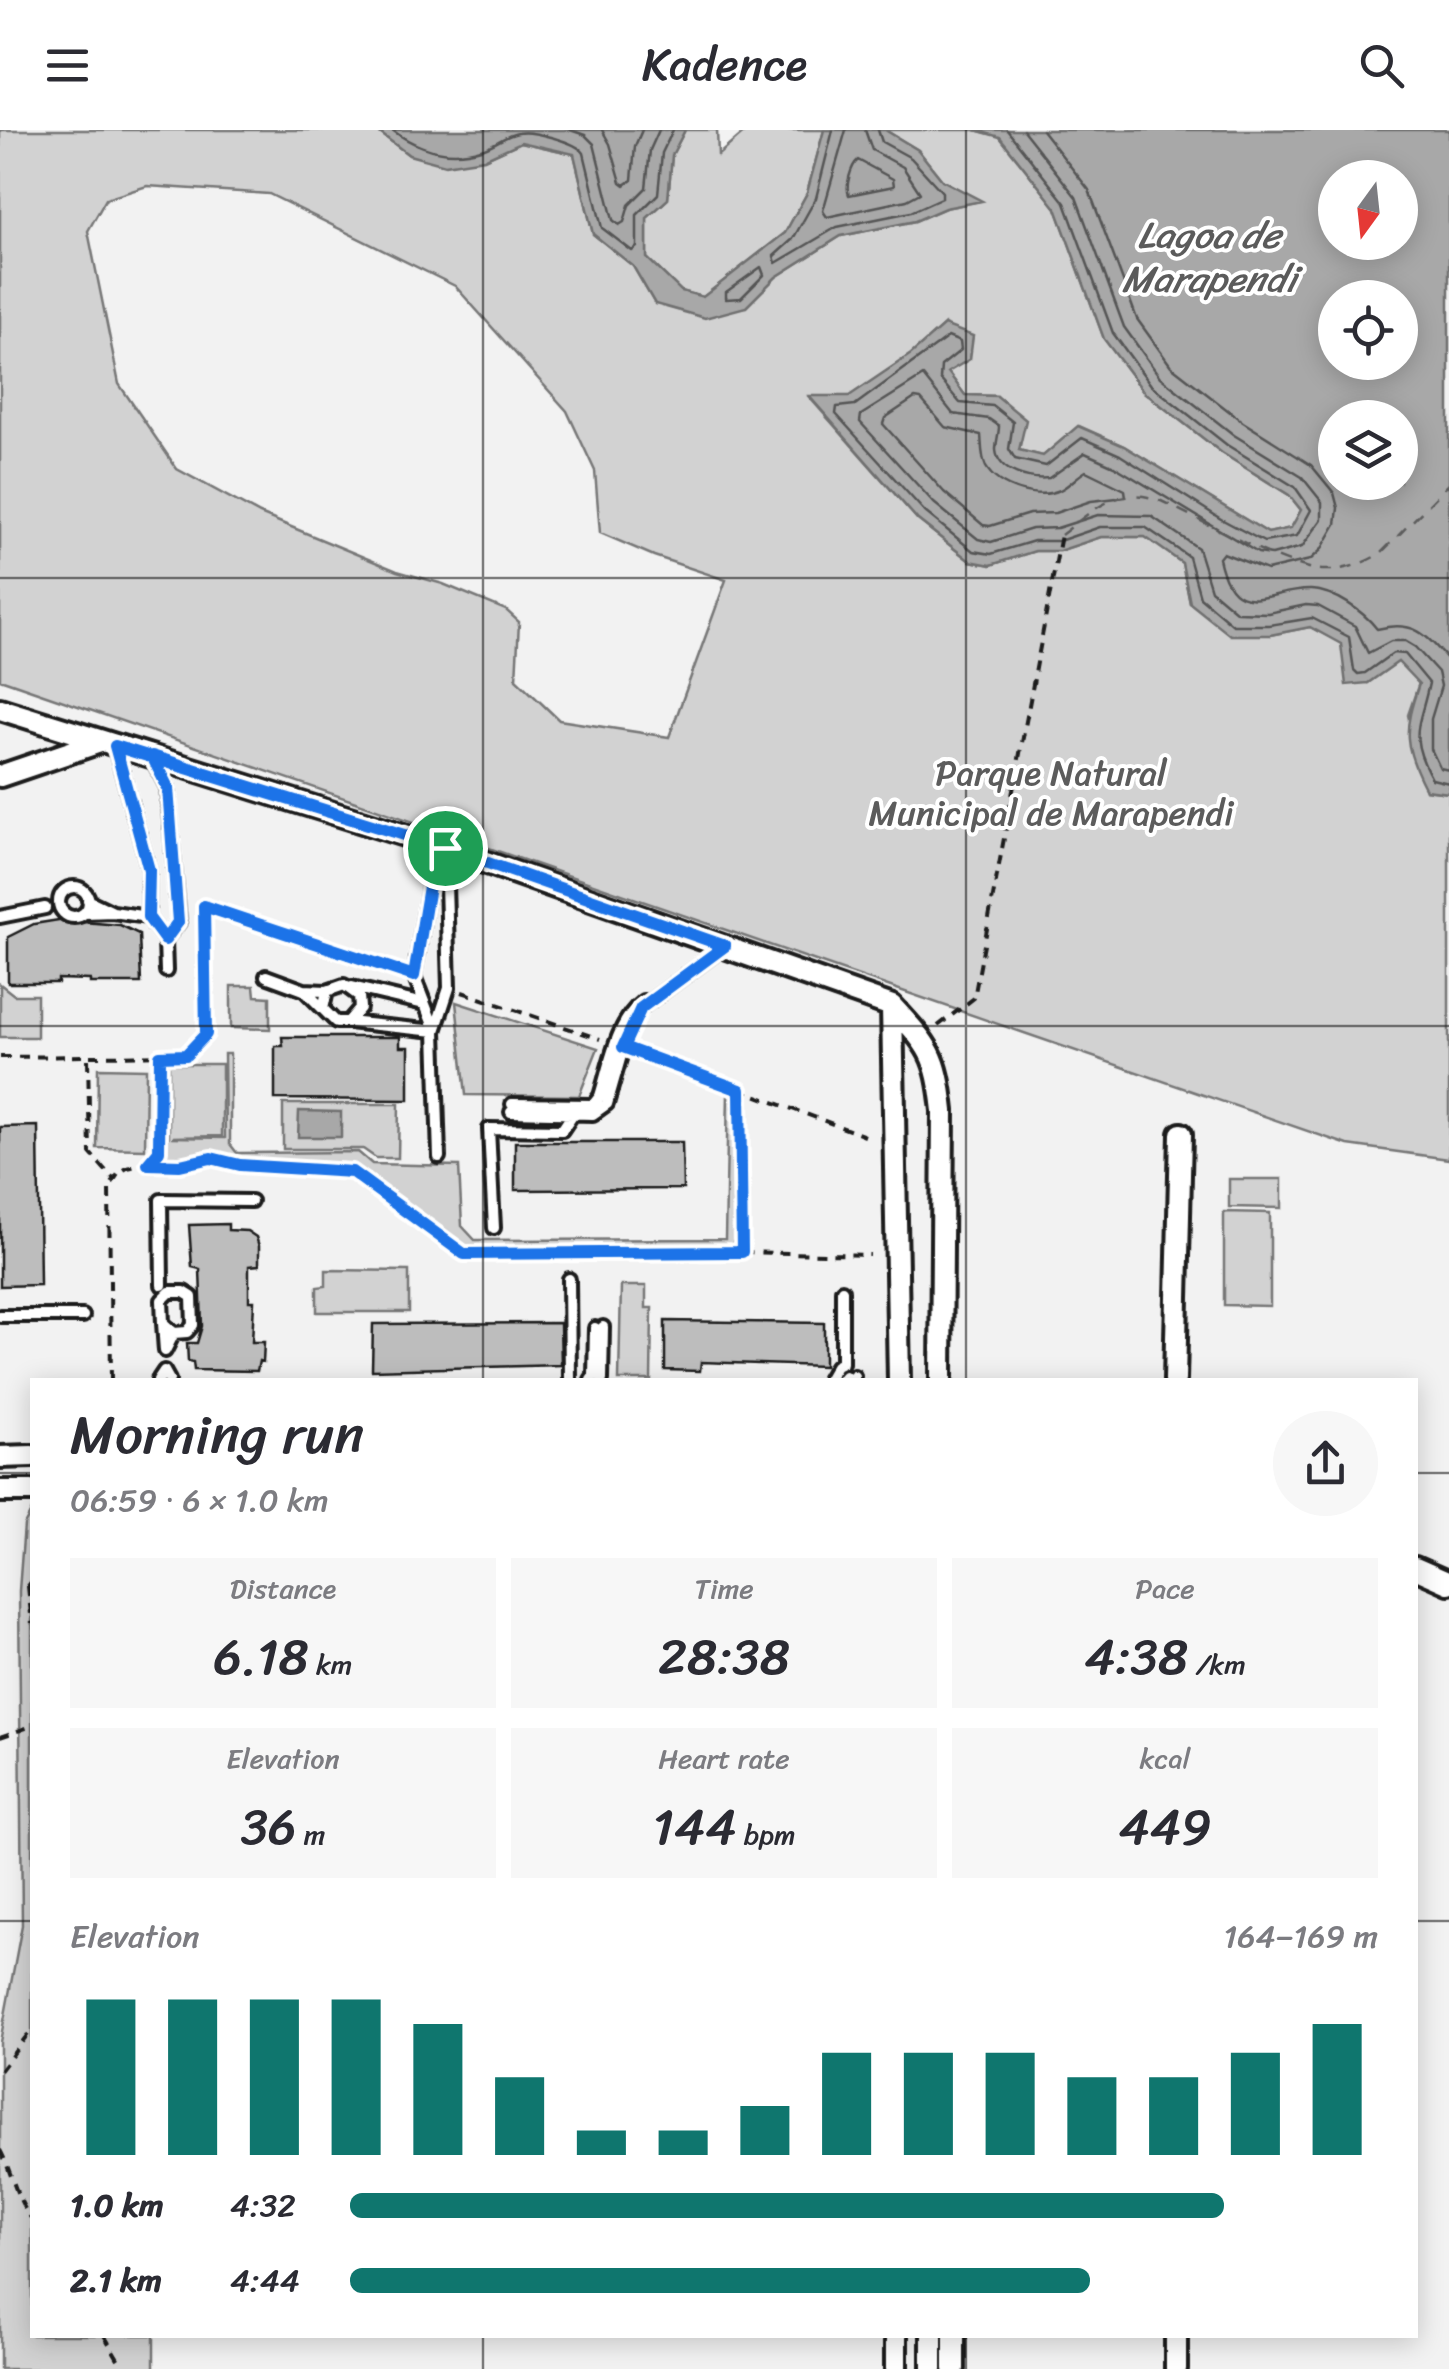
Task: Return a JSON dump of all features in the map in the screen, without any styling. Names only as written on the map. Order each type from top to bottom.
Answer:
[{"type":"street","points":[[0,709],[440,846],[892,1006],[922,1038],[938,1069],[942,1111],[941,1378]]},
{"type":"street","points":[[0,776],[107,744]]},
{"type":"street","points":[[892,1006],[899,1378]]},
{"type":"street","points":[[941,1050],[954,1107],[954,1378]]},
{"type":"street","points":[[1175,1378],[1182,1134]]},
{"type":"street","points":[[0,1456],[30,1456]]},
{"type":"street","points":[[0,1491],[30,1491]]},
{"type":"street","points":[[1418,1569],[1449,1583]]},
{"type":"street","points":[[896,2338],[896,2369]]},
{"type":"street","points":[[932,2338],[932,2369]]},
{"type":"street","points":[[954,2338],[954,2369]]},
{"type":"street","points":[[1176,2338],[1176,2369]]},
{"type":"lane","points":[[107,744],[149,870],[148,917],[165,940],[166,971]]},
{"type":"lane","points":[[152,756],[168,788],[175,868],[178,922],[165,940]]},
{"type":"lane","points":[[435,1031],[414,976],[440,846]]},
{"type":"lane","points":[[439,1156],[435,1031],[449,988],[440,846]]},
{"type":"lane","points":[[149,870],[175,868]]},
{"type":"lane","points":[[61,904],[67,889],[76,887],[88,900],[113,912]]},
{"type":"lane","points":[[84,913],[88,900]]},
{"type":"lane","points":[[61,904],[70,916],[113,912],[148,917]]},
{"type":"lane","points":[[0,917],[61,904]]},
{"type":"lane","points":[[512,1108],[576,1109],[593,1104],[641,1008],[723,945]]},
{"type":"lane","points":[[266,976],[304,990],[327,991],[337,985],[424,1004]]},
{"type":"lane","points":[[348,1022],[358,1014],[361,1002],[350,987]]},
{"type":"lane","points":[[304,990],[336,1022],[435,1031]]},
{"type":"lane","points":[[323,1010],[327,991]]},
{"type":"lane","points":[[494,1228],[490,1129],[562,1130],[576,1109]]},
{"type":"lane","points":[[163,1377],[161,1200],[250,1201]]},
{"type":"lane","points":[[569,1279],[570,1378]]},
{"type":"lane","points":[[829,1378],[842,1363],[842,1290]]},
{"type":"lane","points":[[163,1323],[174,1332],[187,1332],[193,1325],[192,1298],[184,1292],[164,1293]]},
{"type":"lane","points":[[0,1316],[83,1316]]},
{"type":"lane","points":[[592,1378],[599,1328],[602,1378]]},
{"type":"lane","points":[[165,1351],[174,1332]]},
{"type":"path","points":[[922,1038],[974,998],[1060,535]]},
{"type":"path","points":[[0,1057],[186,1055],[206,1034],[204,906],[414,976]]},
{"type":"path","points":[[449,988],[865,1136]]},
{"type":"path","points":[[148,1164],[159,1151],[160,1056]]},
{"type":"path","points":[[88,1057],[90,1153],[114,1180]]},
{"type":"path","points":[[740,1090],[742,1252]]},
{"type":"path","points":[[111,1378],[110,1188],[127,1168],[148,1164],[180,1165],[211,1158],[240,1165],[352,1172],[464,1254],[742,1252],[870,1256]]},
{"type":"path","points":[[0,1737],[30,1727]]},
{"type":"path","points":[[0,2071],[30,2032]]},
{"type":"path","points":[[0,2150],[30,2216]]},
{"type":"path","points":[[106,2338],[124,2369]]},
{"type":"green space","name":"Parque Natural Municipal de Marapendi","points":[[0,130],[376,130],[409,155],[484,159],[521,142],[574,154],[593,234],[633,266],[655,304],[746,307],[776,277],[841,236],[915,221],[945,208],[980,201],[942,180],[918,150],[885,130],[975,130],[999,136],[1056,208],[1104,339],[1144,392],[1222,453],[1289,495],[1301,510],[1291,528],[1268,533],[1124,446],[1079,426],[1043,456],[1018,450],[997,396],[965,395],[947,372],[944,325],[912,354],[849,397],[809,397],[918,520],[970,561],[991,565],[1035,551],[1059,551],[1101,537],[1146,537],[1182,563],[1190,603],[1270,635],[1310,627],[1341,643],[1368,683],[1398,661],[1419,683],[1408,715],[1426,790],[1449,793],[1449,1159],[1348,1145],[0,679]],"holes":[[[147,186],[269,194],[455,286],[567,411],[595,471],[600,533],[726,580],[669,737],[559,720],[516,679],[519,622],[506,610],[443,584],[397,571],[260,514],[177,469],[119,384],[88,231],[106,199]]]},
{"type":"green space","points":[[685,130],[717,130],[718,155],[747,130],[824,130],[807,193],[785,233],[703,297],[681,291],[647,258],[647,218],[668,199],[672,155]]},
{"type":"green space","points":[[0,984],[14,995],[37,995],[37,1037],[0,1037]]},
{"type":"green space","points":[[231,986],[254,986],[255,996],[270,997],[270,1029],[231,1028]]},
{"type":"green space","points":[[456,1002],[598,1048],[579,1096],[466,1095]]},
{"type":"green space","points":[[224,1054],[230,1054],[230,1144],[237,1153],[358,1152],[372,1164],[459,1166],[462,1226],[475,1240],[725,1239],[728,1092],[733,1093],[735,1240],[730,1246],[466,1248],[353,1165],[250,1161],[206,1153],[177,1161],[160,1160],[165,1137],[169,1137],[169,1064],[222,1064],[222,1136],[172,1137],[225,1138]]},
{"type":"green space","points":[[98,1068],[146,1069],[145,1149],[97,1148]]},
{"type":"green space","points":[[283,1104],[399,1104],[398,1158],[376,1158],[363,1149],[283,1149]]},
{"type":"green space","points":[[1229,1179],[1282,1179],[1282,1208],[1229,1207]]},
{"type":"green space","points":[[1224,1212],[1270,1213],[1270,1306],[1224,1305]]},
{"type":"green space","points":[[326,1270],[409,1271],[409,1312],[317,1312],[317,1287],[326,1286]]},
{"type":"green space","points":[[621,1286],[646,1286],[646,1308],[652,1308],[651,1378],[619,1378]]},
{"type":"green space","points":[[30,1514],[30,2338],[154,2338],[154,2369],[0,2369],[0,2042],[22,1925],[19,1591],[24,1525]]},
{"type":"water","points":[[376,130],[685,130],[672,155],[668,199],[647,218],[647,258],[681,291],[703,297],[785,233],[807,193],[824,130],[885,130],[918,150],[942,180],[982,201],[945,208],[915,221],[841,236],[776,277],[746,307],[705,318],[655,304],[633,266],[593,234],[574,154],[521,142],[484,159],[445,165],[409,155]]},
{"type":"water","name":"Lagoa de Marapendi","points":[[975,130],[1449,130],[1449,793],[1426,790],[1413,761],[1408,726],[1419,684],[1398,662],[1368,683],[1346,685],[1341,644],[1310,627],[1270,635],[1230,635],[1190,603],[1182,563],[1145,537],[1101,537],[1059,551],[1035,551],[991,565],[970,561],[918,520],[809,396],[849,396],[911,354],[944,325],[973,336],[970,359],[948,372],[965,395],[997,396],[1026,420],[1019,450],[1043,456],[1078,426],[1124,446],[1268,533],[1291,528],[1301,510],[1289,495],[1222,453],[1144,392],[1104,339],[1056,208],[1000,137]]},
{"type":"water","points":[[299,1111],[341,1112],[341,1137],[298,1137]]},
{"type":"building","points":[[77,917],[83,922],[120,925],[139,934],[141,983],[58,979],[58,983],[8,983],[8,937],[34,924]]},
{"type":"building","points":[[282,1037],[400,1037],[400,1047],[409,1047],[409,1100],[275,1099],[275,1046],[283,1046]]},
{"type":"building","points":[[38,1126],[40,1285],[0,1286],[0,1127]]},
{"type":"building","points":[[515,1142],[682,1142],[683,1189],[515,1190]]},
{"type":"building","points":[[228,1224],[228,1230],[247,1231],[256,1237],[259,1246],[259,1265],[249,1266],[249,1301],[254,1301],[252,1342],[264,1342],[263,1362],[259,1361],[257,1371],[194,1370],[193,1362],[188,1361],[187,1343],[197,1343],[202,1326],[200,1269],[192,1267],[189,1225]]},
{"type":"building","points":[[665,1321],[824,1323],[824,1366],[701,1362],[700,1371],[665,1370]]},
{"type":"building","points":[[560,1323],[561,1365],[372,1370],[373,1324]]},
{"type":"ferry route","points":[[1061,535],[1106,503],[1144,496],[1286,561],[1322,570],[1338,569],[1381,553],[1449,484]]},
{"type":"route","points":[[445,848],[436,845],[152,756],[168,788],[175,868],[178,922],[165,940],[148,917],[149,870],[115,746],[152,756],[294,801],[436,845],[414,976],[204,906],[206,1034],[186,1055],[160,1056],[159,1151],[148,1164],[180,1165],[211,1158],[240,1165],[352,1172],[464,1254],[742,1252],[740,1090],[623,1047],[641,1008],[725,946],[445,848]]}]
